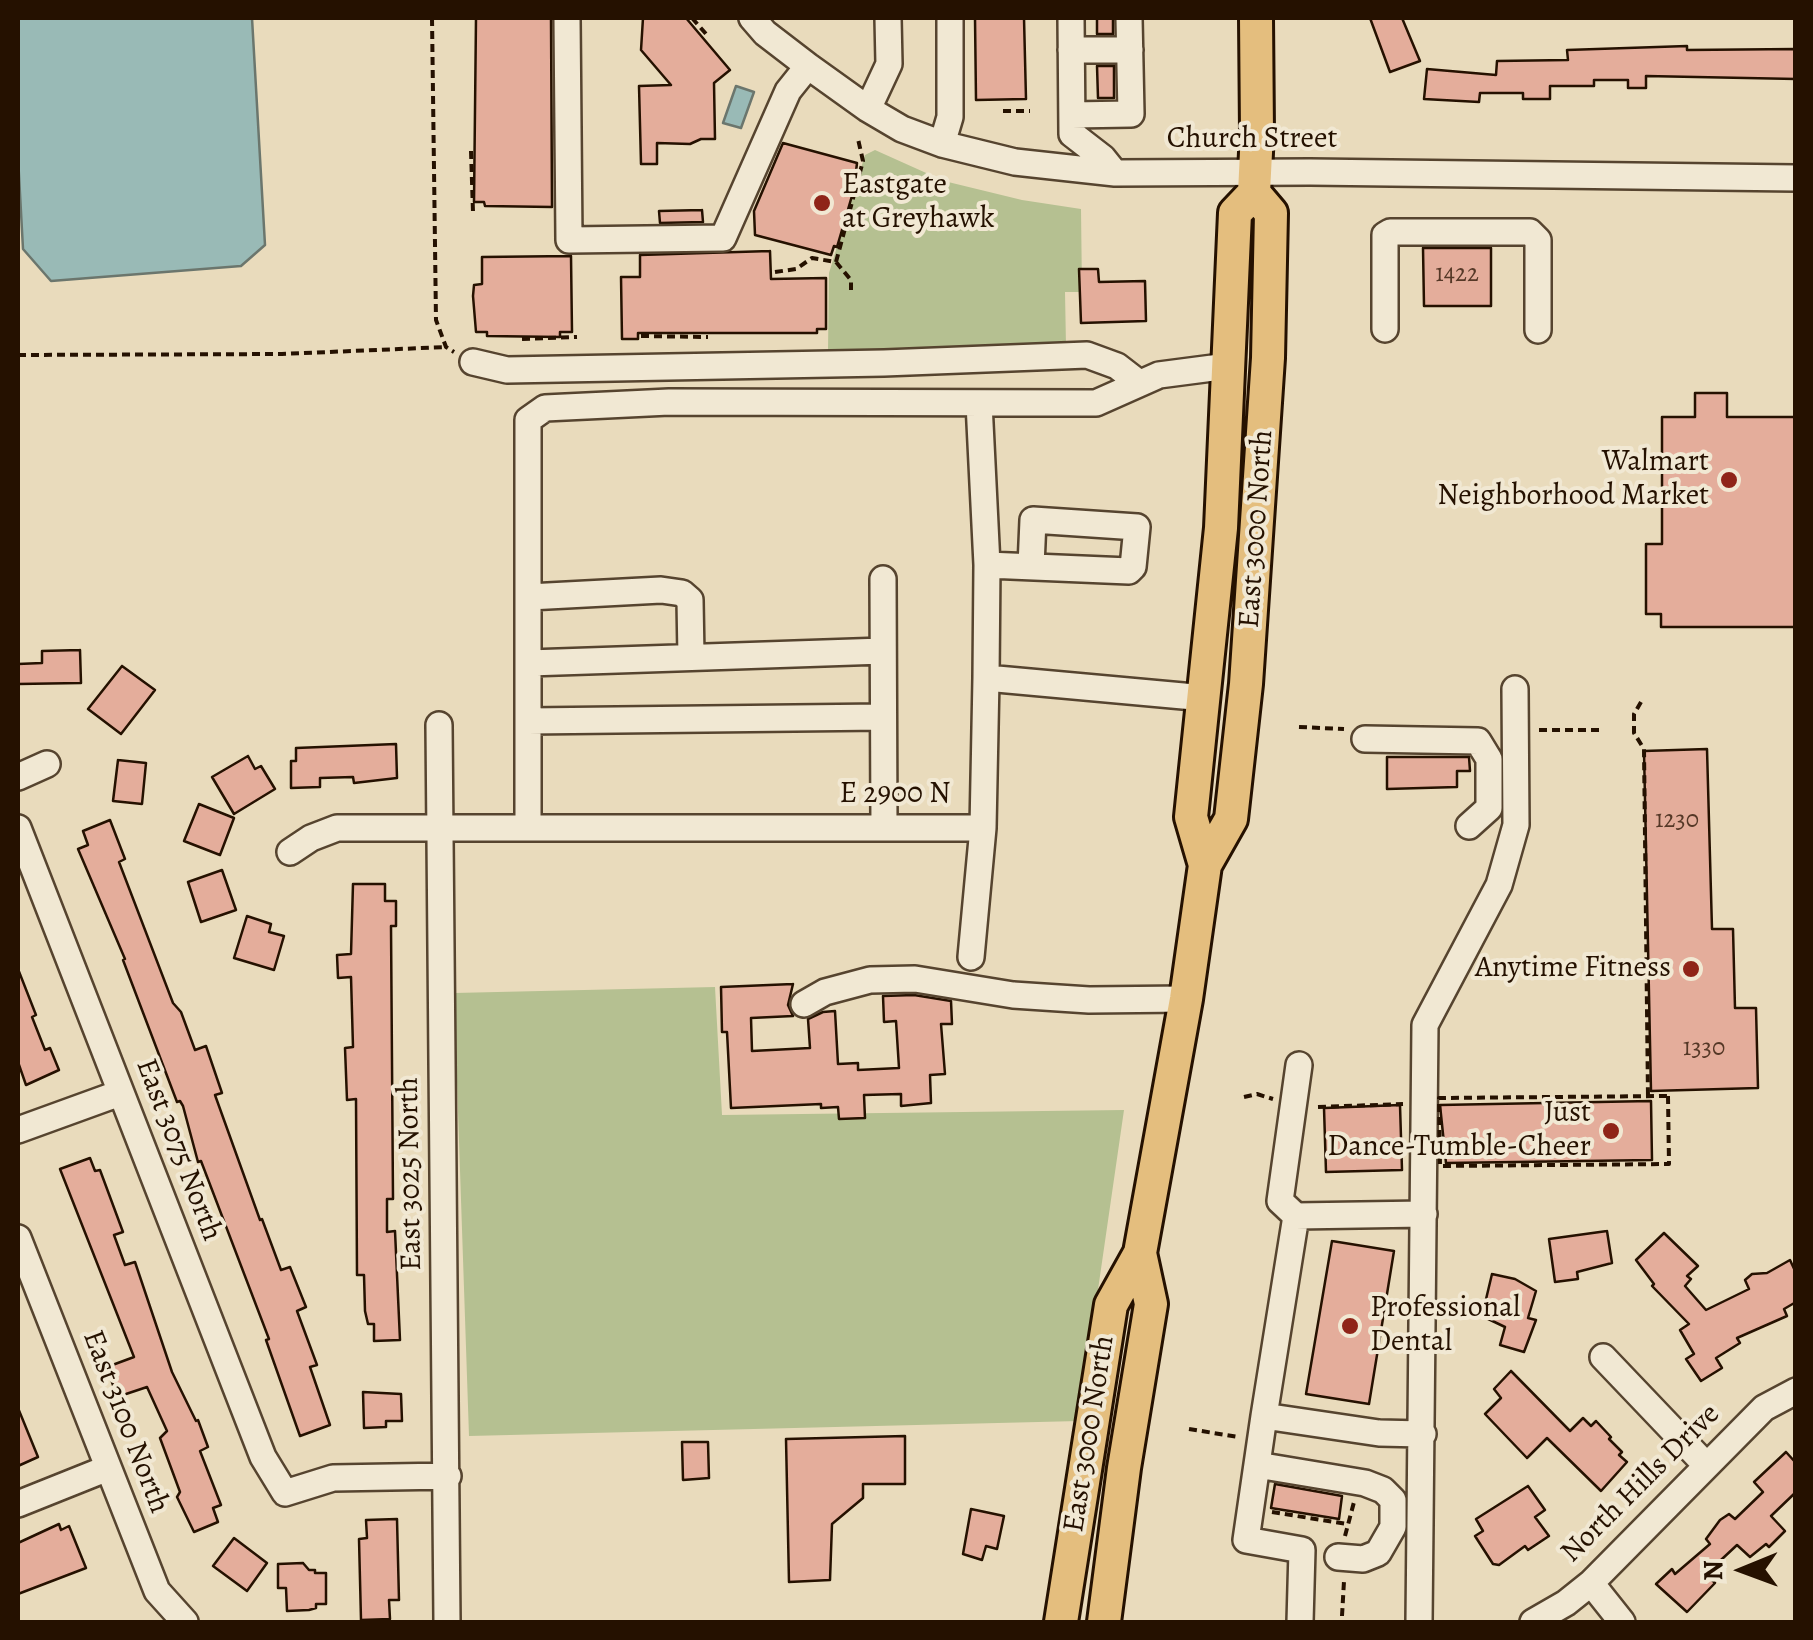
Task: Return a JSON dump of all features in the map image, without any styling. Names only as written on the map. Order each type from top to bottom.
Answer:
[{"type":"main road","name":"East 3000 North","points":[[1061,1622],[1110,1305],[1132,1265],[1186,998],[1205,865],[1231,819],[1246,684],[1268,358],[1272,212],[1255,183],[1256,18]]},
{"type":"main road","name":"East 3000 North","points":[[1205,865],[1191,816],[1222,528],[1236,213],[1255,183]]},
{"type":"main road","name":"East 3000 North","points":[[1104,1622],[1151,1304],[1132,1265]]},
{"type":"main road","points":[[1084,1622],[1129,1324],[1132,1265]]},
{"type":"street","points":[[567,18],[569,240],[724,238],[788,91],[808,66]]},
{"type":"street","name":"Church Street","points":[[752,18],[808,66],[902,128],[942,144],[1014,162],[1255,183],[1796,178]]},
{"type":"street","points":[[942,144],[950,117],[950,18]]},
{"type":"street","points":[[1071,18],[1072,134],[1103,158],[1115,173]]},
{"type":"street","points":[[1072,115],[1131,114],[1129,18]]},
{"type":"street","points":[[868,109],[889,64],[883,22]]},
{"type":"street","points":[[1071,50],[1130,50]]},
{"type":"street","points":[[1384,329],[1383,240],[1390,232],[1530,232],[1538,240],[1538,330]]},
{"type":"street","points":[[473,362],[507,370],[1087,355],[1117,366],[1139,383]]},
{"type":"street","points":[[528,827],[528,420],[545,408],[670,402],[1096,402],[1159,375],[1228,366]]},
{"type":"street","name":"E 2900 N","points":[[290,852],[337,828],[983,828],[986,565],[979,403]]},
{"type":"street","points":[[986,565],[1031,566]]},
{"type":"street","points":[[882,579],[884,828]]},
{"type":"street","points":[[529,597],[661,590],[682,593],[690,600],[691,657]]},
{"type":"street","points":[[528,663],[883,651]]},
{"type":"street","points":[[986,678],[1205,698]]},
{"type":"street","points":[[1419,1622],[1425,1025],[1498,884],[1516,825],[1515,689]]},
{"type":"street","points":[[528,722],[883,717]]},
{"type":"street","name":"East 3025 North","points":[[439,724],[447,1622]]},
{"type":"street","points":[[1357,734],[1478,741],[1489,759],[1489,808],[1468,826]]},
{"type":"street","points":[[18,777],[47,764]]},
{"type":"street","name":"East 3075 North","points":[[18,828],[263,1457],[285,1492],[333,1478],[448,1476]]},
{"type":"street","points":[[971,956],[983,828]]},
{"type":"street","points":[[804,1004],[825,992],[870,980],[896,979],[1013,995],[1089,1000],[1186,998]]},
{"type":"street","points":[[1299,1065],[1280,1201],[1296,1216],[1424,1214]]},
{"type":"street","points":[[18,1130],[120,1093]]},
{"type":"street","points":[[1296,1216],[1246,1540],[1302,1550],[1300,1622]]},
{"type":"street","name":"East 3100 North","points":[[18,1238],[156,1591],[185,1622]]},
{"type":"street","points":[[1603,1357],[1706,1465]]},
{"type":"street","name":"North Hills Drive","points":[[1533,1622],[1591,1583],[1764,1408],[1796,1391]]},
{"type":"street","points":[[1264,1416],[1380,1433],[1422,1434]]},
{"type":"street","points":[[1256,1465],[1366,1483],[1383,1490],[1393,1500],[1393,1527],[1378,1553],[1362,1559],[1342,1556]]},
{"type":"street","points":[[18,1504],[108,1468]]},
{"type":"street","points":[[1591,1583],[1622,1622]]},
{"type":"path","points":[[432,18],[436,320],[446,347]]},
{"type":"path","points":[[692,18],[707,36]]},
{"type":"path","points":[[1003,111],[1030,111]]},
{"type":"path","points":[[836,262],[863,161],[858,139]]},
{"type":"path","points":[[471,151],[473,212]]},
{"type":"path","points":[[775,272],[796,269],[812,258],[836,262],[851,280],[851,290]]},
{"type":"path","points":[[641,336],[708,337]]},
{"type":"path","points":[[522,339],[577,337]]},
{"type":"path","points":[[18,355],[282,354],[446,347],[473,362]]},
{"type":"path","points":[[1641,702],[1634,714],[1634,734],[1644,749],[1648,1097]]},
{"type":"path","points":[[1299,727],[1357,734]]},
{"type":"path","points":[[1533,730],[1600,730]]},
{"type":"path","points":[[1244,1097],[1257,1094],[1282,1101]]},
{"type":"path","points":[[1668,1096],[1668,1164],[1440,1166],[1439,1098],[1648,1097],[1668,1096]]},
{"type":"path","points":[[1313,1107],[1408,1104]]},
{"type":"path","points":[[1189,1429],[1247,1438]]},
{"type":"path","points":[[1342,1616],[1342,1556],[1356,1498]]},
{"type":"path","points":[[1264,1511],[1347,1524]]},
{"type":"green space","points":[[875,150],[944,181],[1081,209],[1082,292],[1065,292],[1066,346],[828,350],[829,273],[865,155]]},
{"type":"green space","points":[[715,987],[722,1115],[1124,1110],[1079,1421],[469,1436],[454,993]]},
{"type":"water","points":[[18,18],[252,18],[265,245],[241,266],[51,281],[23,249],[18,157]]},
{"type":"water","points":[[736,86],[754,92],[741,128],[723,123]]},
{"type":"building","points":[[476,18],[551,18],[552,207],[485,206],[484,202],[474,202]]},
{"type":"building","points":[[643,18],[686,18],[730,70],[714,83],[715,139],[690,144],[657,143],[657,164],[641,164],[639,86],[671,85],[641,50]]},
{"type":"building","points":[[975,18],[1024,18],[1026,99],[976,100]]},
{"type":"building","points":[[1097,18],[1113,18],[1113,34],[1097,34]]},
{"type":"building","points":[[1370,18],[1402,18],[1420,61],[1390,72]]},
{"type":"building","points":[[1687,46],[1687,50],[1796,49],[1796,79],[1646,76],[1646,88],[1628,88],[1628,80],[1594,80],[1594,86],[1550,86],[1550,99],[1523,99],[1523,93],[1480,93],[1479,102],[1424,99],[1427,69],[1496,75],[1497,61],[1568,60],[1567,50]]},
{"type":"building","points":[[1097,66],[1114,66],[1114,98],[1098,98]]},
{"type":"building","name":"Eastgate at Greyhawk","points":[[783,143],[857,163],[854,189],[837,247],[831,255],[755,235],[754,211]]},
{"type":"building","points":[[702,210],[703,222],[660,223],[659,211]]},
{"type":"building","points":[[1423,248],[1491,248],[1491,306],[1424,306]]},
{"type":"building","points":[[770,251],[771,279],[826,278],[826,329],[817,329],[817,333],[638,333],[638,339],[622,339],[621,277],[640,277],[640,255]]},
{"type":"building","points":[[571,256],[572,332],[560,332],[560,337],[487,336],[487,332],[476,332],[473,296],[474,285],[482,284],[482,257]]},
{"type":"building","points":[[1079,269],[1098,269],[1099,282],[1145,281],[1146,321],[1081,323]]},
{"type":"building","name":"Walmart Neighborhood Market","points":[[1695,393],[1727,393],[1727,417],[1796,417],[1796,627],[1661,627],[1661,614],[1646,614],[1646,544],[1662,544],[1662,417],[1695,417]]},
{"type":"building","points":[[80,650],[81,683],[18,684],[18,664],[42,663],[42,651]]},
{"type":"building","points":[[122,666],[155,690],[121,734],[88,709]]},
{"type":"building","points":[[396,744],[397,778],[354,783],[353,777],[320,778],[320,787],[291,788],[291,761],[296,761],[296,748]]},
{"type":"building","points":[[1707,749],[1712,929],[1733,929],[1735,1008],[1756,1008],[1758,1088],[1651,1091],[1644,751]]},
{"type":"building","points":[[248,756],[255,769],[261,766],[275,789],[234,814],[212,777]]},
{"type":"building","points":[[1387,757],[1469,757],[1470,771],[1457,771],[1457,787],[1387,789]]},
{"type":"building","points":[[118,760],[146,763],[142,804],[113,801]]},
{"type":"building","points":[[199,804],[234,818],[220,855],[184,841]]},
{"type":"building","points":[[110,820],[125,859],[119,862],[173,1003],[181,1012],[195,1050],[206,1046],[222,1093],[215,1095],[260,1220],[281,1270],[290,1267],[306,1307],[297,1311],[317,1365],[310,1367],[330,1425],[300,1436],[266,1340],[269,1339],[201,1161],[198,1162],[183,1106],[177,1102],[125,959],[78,849],[88,845],[83,831]]},
{"type":"building","points":[[222,870],[236,910],[201,922],[188,882]]},
{"type":"building","points":[[353,884],[385,884],[385,901],[396,901],[396,926],[391,926],[393,1199],[387,1199],[387,1232],[395,1231],[400,1340],[374,1341],[374,1324],[368,1324],[365,1311],[364,1275],[357,1275],[356,1099],[347,1100],[345,1048],[353,1047],[351,977],[338,978],[337,955],[351,954]]},
{"type":"building","points":[[247,916],[271,924],[269,932],[284,936],[274,970],[234,958]]},
{"type":"building","points":[[18,969],[45,1050],[50,1048],[59,1070],[26,1085],[18,1062]]},
{"type":"building","points":[[793,984],[788,1005],[793,1016],[751,1018],[752,1051],[810,1048],[808,1019],[835,1011],[838,1064],[858,1063],[858,1070],[899,1068],[896,1021],[884,1022],[883,996],[914,995],[951,1001],[952,1024],[941,1024],[945,1074],[930,1075],[931,1103],[901,1106],[901,1094],[864,1095],[865,1118],[839,1119],[838,1107],[821,1108],[821,1104],[731,1108],[721,987]]},
{"type":"building","points":[[1651,1101],[1652,1160],[1446,1163],[1440,1105]]},
{"type":"building","points":[[1400,1105],[1402,1170],[1326,1172],[1324,1108]]},
{"type":"building","points":[[90,1158],[95,1171],[100,1170],[123,1232],[114,1235],[125,1265],[135,1262],[172,1372],[208,1447],[200,1451],[221,1505],[213,1508],[218,1522],[194,1532],[177,1497],[180,1492],[160,1438],[167,1431],[147,1387],[117,1397],[107,1367],[134,1357],[60,1169]]},
{"type":"building","points":[[1607,1231],[1612,1263],[1577,1272],[1578,1279],[1555,1282],[1549,1239]]},
{"type":"building","points":[[1664,1233],[1698,1266],[1687,1276],[1691,1279],[1685,1286],[1706,1310],[1749,1289],[1745,1280],[1752,1274],[1767,1273],[1790,1260],[1796,1273],[1796,1302],[1784,1309],[1787,1316],[1737,1338],[1740,1343],[1716,1358],[1722,1368],[1701,1381],[1686,1359],[1694,1354],[1680,1330],[1689,1324],[1652,1286],[1636,1260]]},
{"type":"building","points":[[1332,1241],[1394,1251],[1369,1404],[1306,1394]]},
{"type":"building","points":[[1492,1274],[1515,1279],[1536,1291],[1528,1318],[1536,1320],[1524,1352],[1500,1345],[1505,1327],[1482,1316]]},
{"type":"building","points":[[1511,1371],[1570,1431],[1583,1418],[1591,1426],[1596,1421],[1611,1437],[1627,1462],[1601,1491],[1547,1438],[1527,1458],[1485,1414],[1501,1398],[1494,1389]]},
{"type":"building","points":[[363,1392],[401,1394],[402,1421],[386,1421],[386,1427],[364,1428]]},
{"type":"building","points":[[18,1408],[38,1457],[18,1466]]},
{"type":"building","points":[[905,1436],[905,1484],[863,1484],[863,1498],[832,1524],[830,1580],[789,1582],[786,1439]]},
{"type":"building","points":[[682,1442],[708,1442],[709,1478],[683,1480]]},
{"type":"building","points":[[1786,1452],[1796,1463],[1796,1492],[1771,1516],[1785,1531],[1769,1547],[1766,1544],[1750,1557],[1737,1545],[1706,1574],[1715,1583],[1687,1612],[1656,1584],[1672,1569],[1675,1574],[1710,1544],[1706,1539],[1720,1520],[1729,1514],[1735,1519],[1763,1492],[1754,1482]]},
{"type":"building","points":[[1275,1484],[1342,1496],[1339,1519],[1271,1508]]},
{"type":"building","points":[[1528,1486],[1545,1510],[1535,1517],[1549,1536],[1528,1550],[1525,1546],[1499,1565],[1493,1564],[1475,1536],[1483,1531],[1476,1519]]},
{"type":"building","points":[[971,1509],[1004,1516],[997,1549],[986,1546],[982,1560],[963,1554]]},
{"type":"building","points":[[397,1519],[399,1600],[389,1600],[390,1619],[361,1620],[359,1539],[367,1538],[366,1520]]},
{"type":"building","points":[[59,1524],[61,1530],[69,1526],[86,1568],[18,1594],[18,1543]]},
{"type":"building","points":[[234,1538],[267,1563],[247,1591],[213,1566]]},
{"type":"building","points":[[303,1563],[315,1573],[326,1573],[326,1604],[287,1611],[286,1588],[278,1588],[278,1564]]},
{"type":"place","name":"Eastgate at Greyhawk","points":[[822,203]]},
{"type":"place","name":"Walmart Neighborhood Market","points":[[1729,480]]},
{"type":"place","name":"Anytime Fitness","points":[[1691,969]]},
{"type":"place","name":"Just Dance-Tumble-Cheer","points":[[1611,1131]]},
{"type":"place","name":"Professional Dental","points":[[1350,1326]]}]
